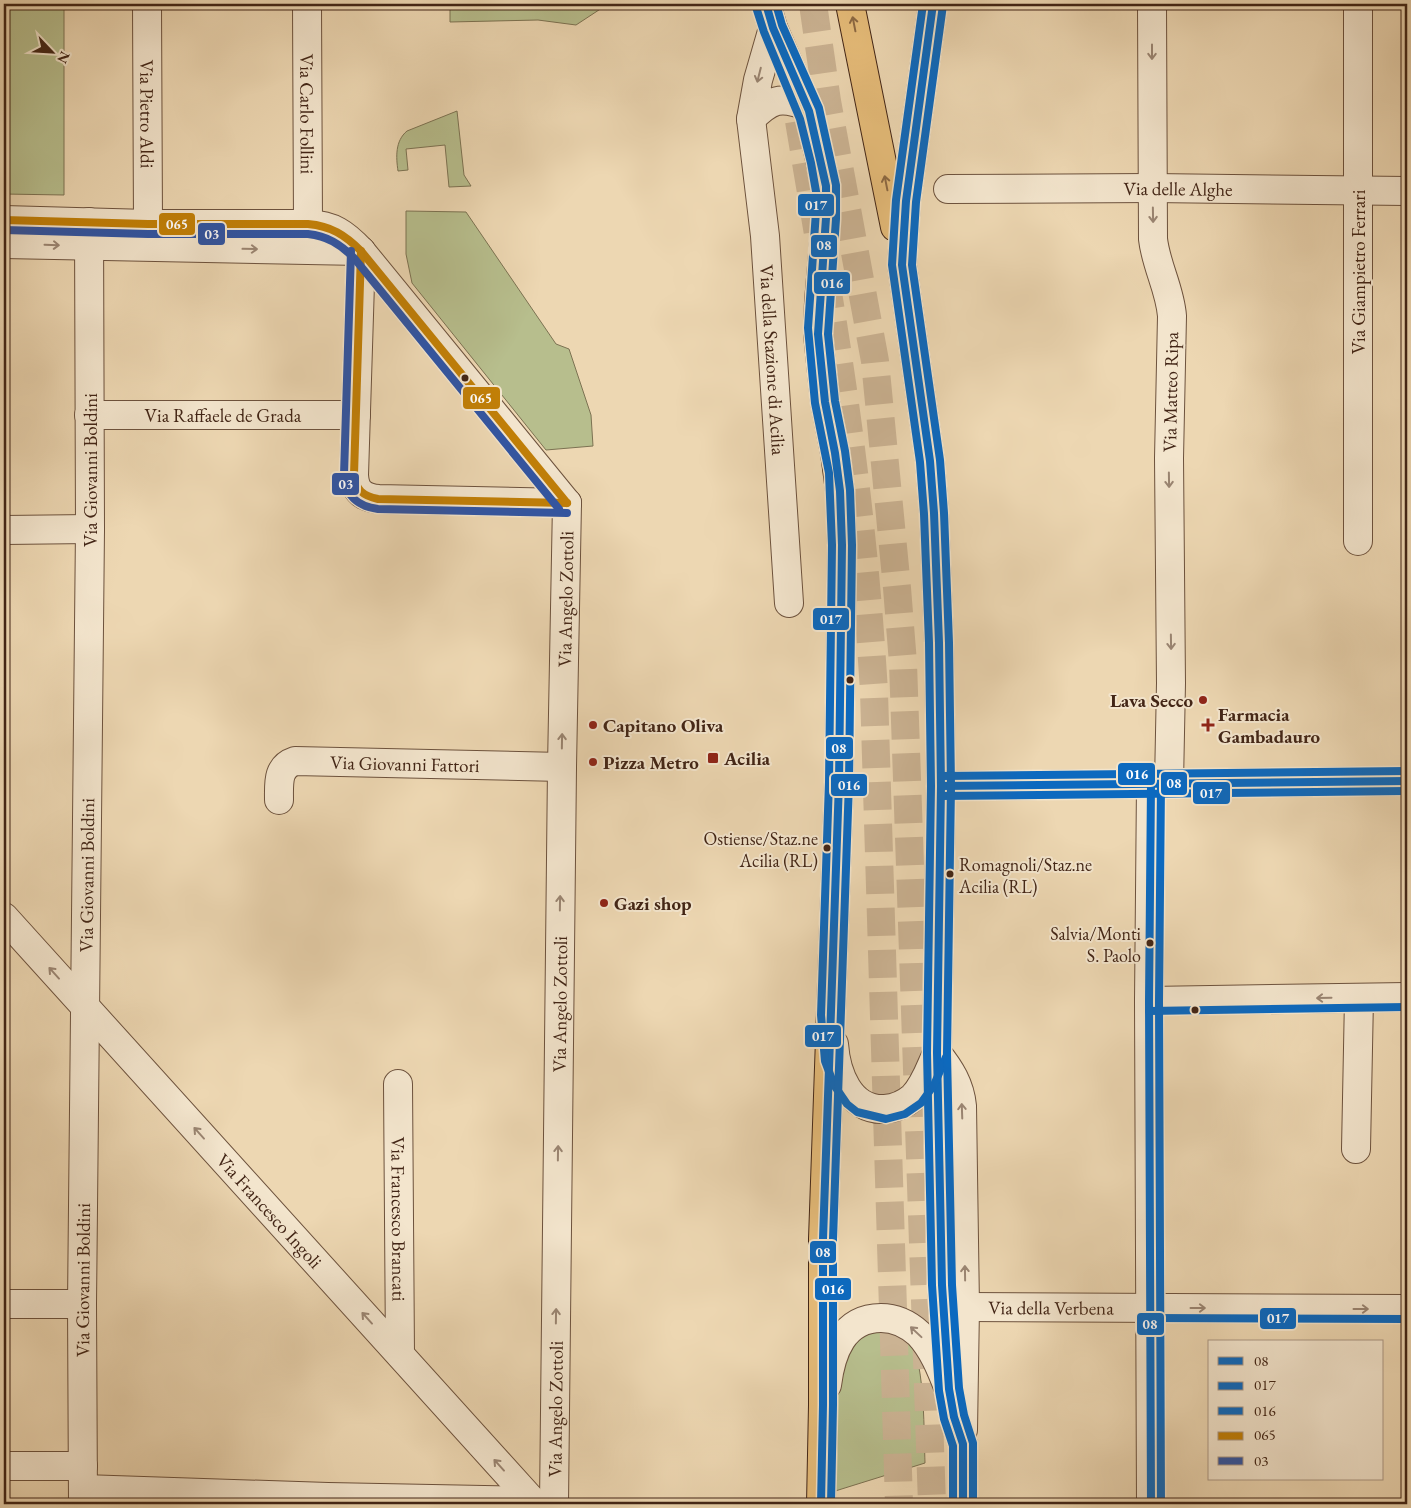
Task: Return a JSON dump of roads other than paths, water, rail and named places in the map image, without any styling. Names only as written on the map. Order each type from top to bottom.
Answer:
[{"type":"main road","points":[[850,4],[902,265],[930,461],[934,504],[939,643],[941,786],[937,1053],[942,1285],[949,1389],[954,1417],[963,1444],[964,1504]]},
{"type":"main road","points":[[902,265],[906,201],[933,4]]},
{"type":"main road","points":[[769,16],[807,106],[818,145],[826,186],[826,218],[818,327],[825,402],[839,472],[842,545],[839,782],[823,1239],[821,1504]]},
{"type":"street","name":"Via Pietro Aldi","points":[[147,4],[148,224]]},
{"type":"street","name":"Via Carlo Follini","points":[[307,4],[308,224]]},
{"type":"street","name":"Via Matteo Ripa","points":[[1151,1504],[1149,1001],[1160,784],[1171,673],[1169,458],[1172,316],[1169,293],[1155,254],[1152,188],[1152,4]]},
{"type":"street","name":"Via Giampietro Ferrari","points":[[1358,4],[1358,541]]},
{"type":"street","name":"Via della Stazione di Acilia","points":[[769,16],[751,119],[765,236],[789,603]]},
{"type":"street","points":[[751,119],[765,106],[776,100],[792,101],[807,106]]},
{"type":"street","name":"Via delle Alghe","points":[[948,189],[1152,188],[1358,192],[1407,191]]},
{"type":"street","points":[[4,220],[89,234],[361,252]]},
{"type":"street","points":[[4,244],[89,234],[148,224],[308,224],[324,225],[338,231],[361,252],[567,503]]},
{"type":"street","name":"Via Giovanni Boldini","points":[[83,1486],[82,1304],[90,529],[89,234]]},
{"type":"street","points":[[361,252],[354,482],[358,492],[378,499],[567,503]]},
{"type":"street","name":"Via Raffaele de Grada","points":[[89,415],[356,415]]},
{"type":"street","name":"Via Angelo Zottoli","points":[[538,1503],[562,767],[567,503]]},
{"type":"street","points":[[4,530],[90,529]]},
{"type":"street","name":"Via Giovanni Fattori","points":[[279,800],[280,775],[285,766],[295,761],[562,767]]},
{"type":"street","points":[[941,786],[1407,781]]},
{"type":"street","name":"Via Francesco Ingoli","points":[[4,917],[400,1354],[538,1503]]},
{"type":"street","points":[[1149,1001],[1407,997]]},
{"type":"street","points":[[1356,1149],[1359,998]]},
{"type":"street","points":[[831,1015],[835,1059],[839,1072],[848,1089],[861,1103],[886,1108],[901,1105],[920,1088],[937,1053],[957,1084],[962,1106],[965,1307],[963,1444]]},
{"type":"street","name":"Via Francesco Brancati","points":[[398,1084],[400,1354]]},
{"type":"street","points":[[4,1304],[82,1304]]},
{"type":"street","name":"Via della Verbena","points":[[965,1307],[1407,1309]]},
{"type":"street","points":[[823,1404],[831,1364],[838,1346],[849,1330],[863,1320],[870,1319],[890,1318],[912,1328],[930,1349],[949,1389]]},
{"type":"street","points":[[4,1466],[83,1486],[328,1501],[538,1503]]},
{"type":"tunnel","points":[[813,4],[827,101],[875,361],[903,663],[932,1504]]},
{"type":"tunnel","points":[[799,121],[818,234]]},
{"type":"tunnel","points":[[826,281],[856,486],[871,640],[899,1504]]},
{"type":"place","name":"Lava Secco","points":[[1203,700]]},
{"type":"place","name":"Capitano Oliva","points":[[593,725]]},
{"type":"place","name":"Farmacia Gambadauro","points":[[1208,725]]},
{"type":"place","name":"Acilia","points":[[713,758]]},
{"type":"place","name":"Pizza Metro","points":[[593,762]]},
{"type":"place","name":"Ostiense/Staz.ne Acilia (RL)","points":[[827,848]]},
{"type":"place","name":"Romagnoli/Staz.ne Acilia (RL)","points":[[950,874]]},
{"type":"place","name":"Gazi shop","points":[[604,903]]},
{"type":"place","name":"Salvia/Monti S. Paolo","points":[[1150,943]]}]
